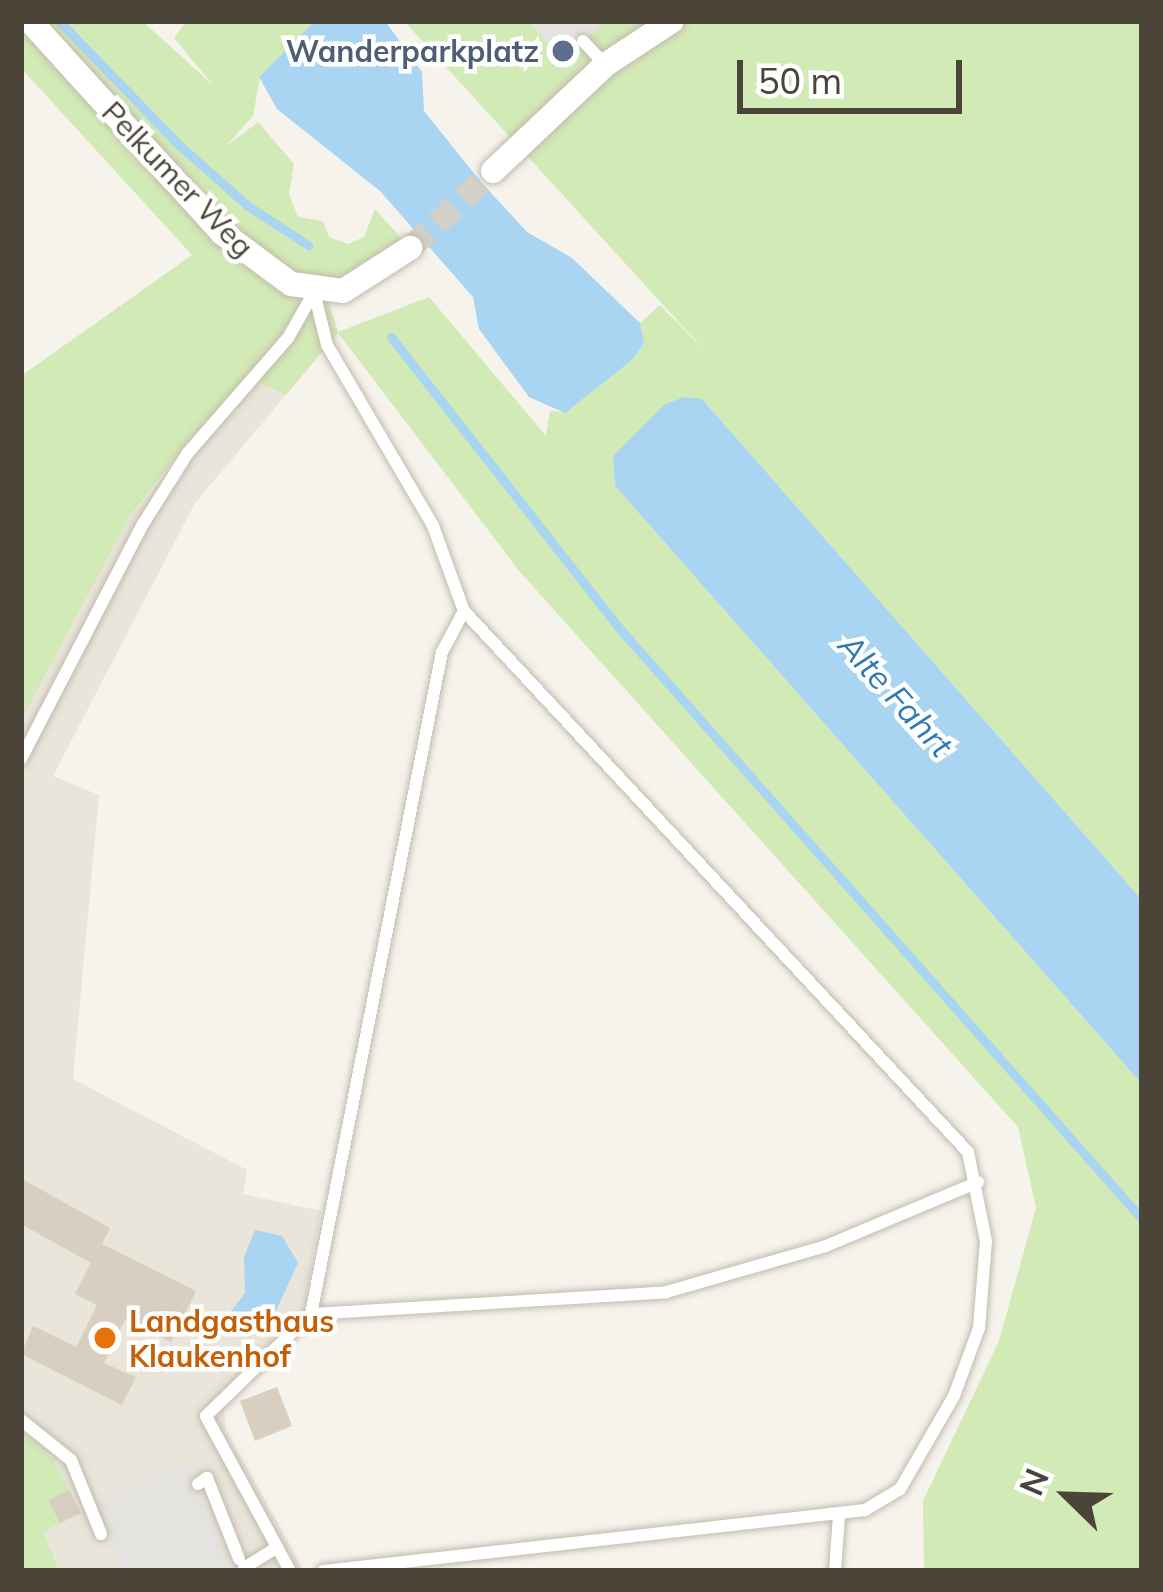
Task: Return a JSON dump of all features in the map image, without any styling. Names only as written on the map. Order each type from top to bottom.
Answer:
[{"type":"street","name":"Pelkumer Weg","points":[[30,21],[221,232],[291,284],[314,292]]},
{"type":"street","points":[[493,171],[605,65],[672,21]]},
{"type":"street","points":[[314,292],[362,283],[410,248]]},
{"type":"lane","points":[[583,40],[605,65]]},
{"type":"lane","points":[[314,292],[327,345],[433,526],[464,611],[968,1152],[978,1182],[982,1304],[954,1396],[900,1489],[839,1515],[323,1571]]},
{"type":"lane","points":[[21,759],[143,524],[187,454],[288,338],[314,292]]},
{"type":"lane","points":[[290,1571],[273,1550],[206,1416],[311,1314],[442,652],[464,611]]},
{"type":"lane","points":[[311,1314],[666,1292],[826,1246],[978,1182]]},
{"type":"lane","points":[[21,1420],[71,1460],[101,1534]]},
{"type":"lane","points":[[198,1484],[207,1478],[240,1564],[273,1550]]},
{"type":"lane","points":[[836,1571],[839,1515]]},
{"type":"shaded area","name":"Wanderparkplatz","points":[[528,21],[606,21],[563,61]]},
{"type":"shaded area","points":[[246,377],[286,395],[195,503],[53,776],[99,795],[73,1079],[247,1170],[243,1194],[321,1211],[304,1310],[224,1410],[226,1430],[304,1571],[21,1571],[21,721],[130,516]]},
{"type":"shaded area","points":[[187,1460],[230,1571],[124,1571],[94,1506]]},
{"type":"green space","points":[[21,21],[182,191],[327,296],[338,332],[429,297],[546,436],[550,411],[565,412],[632,360],[644,343],[640,323],[660,305],[708,354],[404,21],[1142,21],[1142,900],[702,399],[613,456],[615,486],[1142,1084],[1142,1571],[924,1571],[923,1501],[999,1341],[1036,1208],[1018,1127],[520,572],[338,333],[286,395],[246,377],[185,446],[130,516],[21,721],[21,376],[192,255],[21,68]]},
{"type":"green space","points":[[32,21],[142,21],[213,85],[174,38],[187,21],[315,21],[260,77],[253,116],[225,147],[258,122],[294,164],[289,194],[298,217],[323,221],[329,237],[348,244],[364,237],[375,209],[410,248],[342,289],[264,263]]},
{"type":"green space","points":[[21,1431],[53,1460],[81,1513],[43,1532],[59,1571],[21,1571]]},
{"type":"water","points":[[315,21],[385,21],[422,72],[424,111],[481,182],[527,232],[572,258],[640,323],[644,343],[632,360],[565,413],[529,397],[479,329],[473,297],[380,191],[277,109],[259,77]]},
{"type":"water","name":"Alte Fahrt","points":[[684,397],[702,399],[1142,900],[1142,1084],[615,486],[613,456],[664,405]]},
{"type":"water","points":[[255,1230],[282,1236],[298,1263],[273,1317],[238,1336],[225,1319],[245,1293],[244,1257]]},
{"type":"building","points":[[24,1180],[110,1228],[102,1244],[196,1291],[171,1342],[125,1320],[104,1363],[136,1377],[122,1405],[21,1354],[33,1326],[76,1347],[97,1305],[75,1294],[91,1263],[21,1224]]},
{"type":"building","points":[[277,1387],[292,1426],[255,1441],[240,1401]]},
{"type":"building","points":[[69,1490],[81,1513],[60,1523],[48,1500]]},
{"type":"waterway","points":[[59,21],[178,144],[248,206],[308,245]]},
{"type":"waterway","points":[[391,337],[620,629],[1142,1219]]},
{"type":"tunnel","points":[[410,248],[493,171]]},
{"type":"place","name":"Wanderparkplatz","points":[[563,51]]},
{"type":"place","name":"Landgasthaus Klaukenhof","points":[[105,1338]]}]
